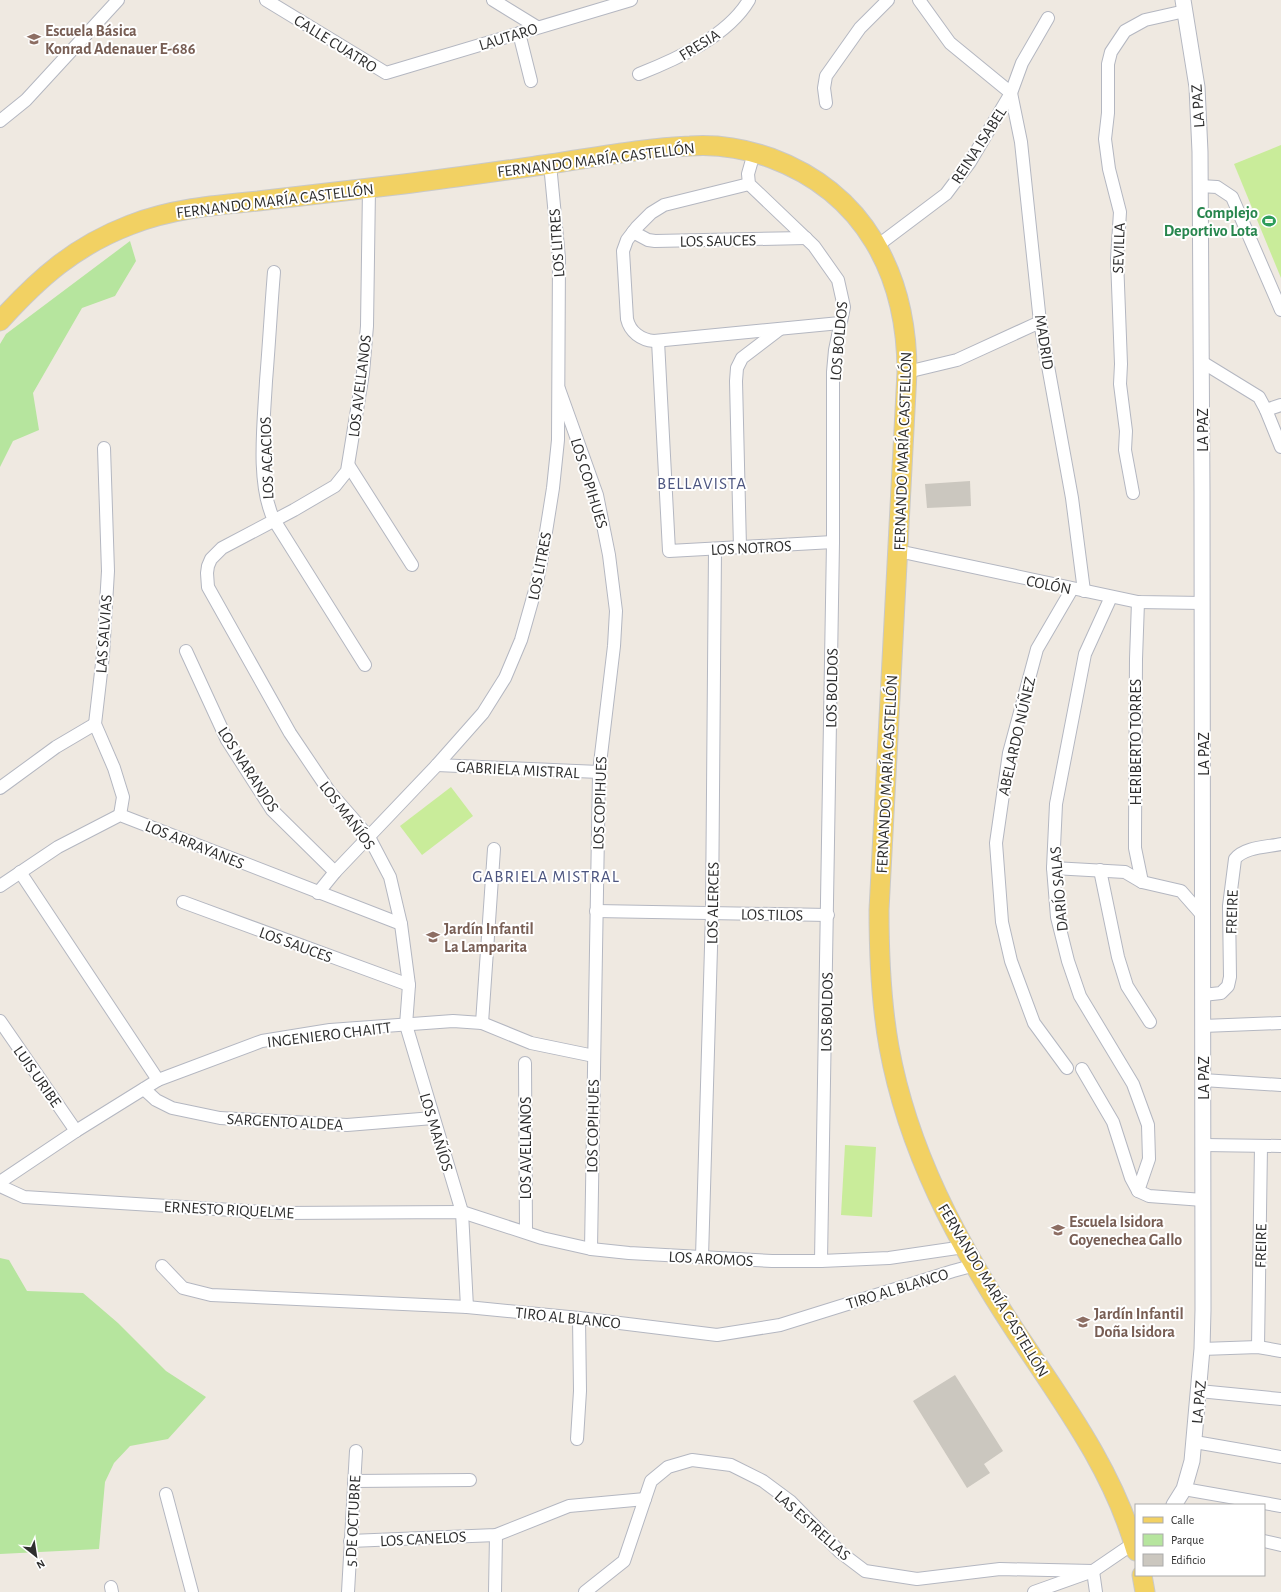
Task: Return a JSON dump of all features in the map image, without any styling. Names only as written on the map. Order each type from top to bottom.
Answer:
[{"type":"main road","name":"FERNANDO MARÍA CASTELLÓN","points":[[0,321],[49,272],[74,253],[132,224],[194,209],[550,164],[623,152],[692,146],[726,148],[754,153],[787,165],[819,182],[845,204],[878,246],[892,275],[902,311],[907,344],[907,372],[879,910],[880,956],[885,1023],[895,1074],[912,1133],[935,1192],[964,1247],[1090,1447],[1121,1506],[1135,1545]]},
{"type":"main road","points":[[1142,1576],[1145,1592]]},
{"type":"street","points":[[0,121],[26,100],[118,0]]},
{"type":"street","name":"CALLE CUATRO","points":[[266,0],[386,73]]},
{"type":"street","points":[[493,0],[537,27]]},
{"type":"street","name":"LAUTARO","points":[[386,73],[631,0]]},
{"type":"street","name":"FRESIA","points":[[640,74],[672,61],[714,36],[732,22],[749,0]]},
{"type":"street","points":[[826,103],[824,88],[826,76],[860,28],[888,0]]},
{"type":"street","points":[[919,0],[950,43],[1011,93]]},
{"type":"street","name":"SEVILLA","points":[[1133,493],[1126,450],[1126,430],[1120,384],[1121,364],[1117,266],[1120,212],[1108,168],[1106,139],[1108,113],[1108,64],[1111,52],[1117,40],[1125,31],[1145,20],[1184,5]]},
{"type":"street","name":"LA PAZ","points":[[1175,1504],[1184,1489],[1190,1472],[1195,1442],[1202,1349],[1204,1145],[1202,362],[1200,186],[1197,87],[1184,5]]},
{"type":"street","name":"REINA ISABEL","points":[[878,246],[946,194],[970,162],[1011,93],[1022,62],[1048,18]]},
{"type":"street","points":[[518,33],[531,81]]},
{"type":"street","name":"MADRID","points":[[1011,93],[1021,142],[1040,322],[1072,498],[1078,590]]},
{"type":"street","points":[[754,153],[748,174],[749,184],[664,205],[651,213],[627,240],[623,251],[627,319],[630,327],[636,334],[645,339],[658,341],[840,323]]},
{"type":"street","name":"LOS LITRES","points":[[318,893],[335,872],[437,765],[483,713],[495,696],[508,672],[521,640],[536,587],[553,488],[558,440],[558,258],[550,164]]},
{"type":"street","name":"LOS BOLDOS","points":[[749,184],[821,254],[838,280],[843,302],[833,372],[833,542],[828,915],[821,1261]]},
{"type":"street","points":[[1200,186],[1217,187],[1232,197],[1281,310]]},
{"type":"street","name":"LOS AVELLANOS","points":[[349,466],[363,373],[367,326],[369,188]]},
{"type":"street","name":"LOS SAUCES","points":[[633,232],[648,240],[654,241],[806,238]]},
{"type":"street","name":"LOS ACACIOS","points":[[274,272],[264,452],[265,494],[274,520],[365,665]]},
{"type":"street","points":[[907,372],[957,360],[1040,322]]},
{"type":"street","points":[[740,548],[736,381],[737,368],[742,358],[781,328]]},
{"type":"street","name":"LOS NOTROS","points":[[658,341],[669,552],[833,542]]},
{"type":"street","points":[[1202,362],[1259,397],[1281,447]]},
{"type":"street","name":"LOS COPIHUES","points":[[559,389],[597,495],[610,555],[616,611],[614,646],[599,772],[590,1249]]},
{"type":"street","points":[[1266,410],[1281,405]]},
{"type":"street","name":"LAS SALVIAS","points":[[104,448],[108,571],[103,655],[95,724],[114,768],[123,797],[120,815]]},
{"type":"street","points":[[349,466],[412,565]]},
{"type":"street","name":"LOS MAÑÍOS","points":[[349,466],[345,476],[335,486],[274,520],[230,542],[216,553],[211,559],[207,573],[208,587],[290,733],[329,791],[369,837],[390,877],[401,924],[409,986],[406,1025],[462,1212],[467,1307]]},
{"type":"street","name":"LOS ALERCES","points":[[702,1257],[712,913],[715,549]]},
{"type":"street","name":"COLÓN","points":[[898,551],[1138,602],[1203,604]]},
{"type":"street","name":"ABELARDO NÚÑEZ","points":[[1067,1068],[1034,1023],[1011,961],[1002,922],[996,843],[1009,753],[1037,649],[1078,590]]},
{"type":"street","name":"DARÍO SALAS","points":[[1111,597],[1085,654],[1056,804],[1053,868],[1057,917],[1068,960],[1080,996],[1133,1084],[1148,1125],[1149,1159],[1138,1191]]},
{"type":"street","name":"HERIBERTO TORRES","points":[[1138,602],[1136,659],[1135,848],[1142,882]]},
{"type":"street","name":"LOS NARANJOS","points":[[186,650],[227,740],[272,810],[335,872]]},
{"type":"street","points":[[0,788],[56,747],[95,724]]},
{"type":"street","name":"GABRIELA MISTRAL","points":[[437,765],[599,772]]},
{"type":"street","points":[[0,886],[58,847],[120,815]]},
{"type":"street","name":"LOS ARRAYANES","points":[[120,815],[401,924]]},
{"type":"street","name":"FREIRE","points":[[1203,995],[1221,993],[1225,990],[1230,977],[1229,906],[1235,859],[1246,851],[1281,844]]},
{"type":"street","points":[[482,1023],[494,849]]},
{"type":"street","points":[[1053,868],[1125,872],[1142,882],[1181,892],[1203,916]]},
{"type":"street","points":[[1100,870],[1118,957],[1127,986],[1150,1022]]},
{"type":"street","points":[[20,872],[158,1080]]},
{"type":"street","name":"LOS SAUCES","points":[[183,902],[409,986]]},
{"type":"street","name":"LOS TILOS","points":[[596,911],[828,915]]},
{"type":"street","name":"LUIS URIBE","points":[[0,1021],[76,1131]]},
{"type":"street","name":"INGENIERO CHAITT","points":[[0,1184],[76,1131],[158,1080],[262,1041],[330,1030],[453,1021],[482,1023],[531,1043],[594,1056]]},
{"type":"street","points":[[1203,1026],[1281,1023]]},
{"type":"street","name":"LOS AVELLANOS","points":[[525,1064],[526,1232]]},
{"type":"street","points":[[1082,1069],[1113,1122],[1131,1178],[1138,1191],[1149,1196],[1203,1200]]},
{"type":"street","points":[[1204,1080],[1281,1085]]},
{"type":"street","name":"SARGENTO ALDEA","points":[[144,1088],[156,1100],[172,1108],[220,1118],[347,1125],[433,1118]]},
{"type":"street","points":[[1204,1145],[1281,1146]]},
{"type":"street","name":"FREIRE","points":[[1258,1347],[1261,1146]]},
{"type":"street","name":"ERNESTO RIQUELME","points":[[0,1184],[24,1197],[281,1213],[462,1212]]},
{"type":"street","name":"LOS AROMOS","points":[[462,1212],[526,1232],[590,1249],[629,1254],[821,1261],[889,1258],[964,1247]]},
{"type":"street","name":"TIRO AL BLANCO","points":[[162,1266],[183,1288],[211,1294],[467,1307],[579,1318],[717,1335],[780,1325],[975,1265]]},
{"type":"street","points":[[577,1439],[580,1391],[579,1318]]},
{"type":"street","points":[[1202,1349],[1258,1347],[1281,1351]]},
{"type":"street","points":[[1199,1391],[1281,1399]]},
{"type":"street","points":[[1195,1442],[1281,1457]]},
{"type":"street","name":"5 DE OCTUBRE","points":[[348,1592],[356,1451]]},
{"type":"street","name":"LAS ESTRELLAS","points":[[585,1592],[624,1561],[651,1481],[668,1467],[692,1460],[731,1465],[763,1481],[790,1501],[836,1547],[865,1571],[918,1580],[1000,1569],[1093,1571]]},
{"type":"street","points":[[354,1481],[470,1480]]},
{"type":"street","points":[[1184,1489],[1281,1506]]},
{"type":"street","points":[[166,1494],[192,1592]]},
{"type":"street","name":"LOS CANELOS","points":[[350,1542],[496,1535],[569,1506],[645,1499]]},
{"type":"street","points":[[495,1592],[496,1535]]},
{"type":"street","points":[[1265,1541],[1281,1545]]},
{"type":"street","points":[[1034,1592],[1093,1571],[1135,1545]]},
{"type":"street","points":[[1093,1571],[1096,1592]]},
{"type":"green space","name":"Complejo Deportivo Lota","points":[[1281,145],[1281,278],[1234,164]]},
{"type":"green space","points":[[130,241],[136,261],[115,296],[82,308],[33,393],[39,430],[13,441],[0,467],[0,344],[6,334]]},
{"type":"green space","points":[[451,787],[473,816],[422,855],[400,826]]},
{"type":"green space","points":[[845,1145],[876,1147],[872,1217],[841,1215]]},
{"type":"green space","points":[[0,1258],[9,1260],[27,1291],[83,1293],[118,1323],[166,1371],[206,1397],[168,1439],[130,1446],[114,1463],[105,1482],[99,1549],[0,1554]]},
{"type":"building","points":[[970,481],[971,506],[927,508],[925,484]]},
{"type":"building","points":[[955,1375],[1003,1451],[984,1464],[990,1473],[967,1488],[913,1401]]},
{"type":"place","name":"Escuela Básica Konrad Adenauer E-686","points":[[34,39]]},
{"type":"place","name":"Complejo Deportivo Lota","points":[[1269,221]]},
{"type":"place","name":"Jardín Infantil La Lamparita","points":[[433,937]]},
{"type":"place","name":"Escuela Isidora Goyenechea Gallo","points":[[1058,1230]]},
{"type":"place","name":"Jardín Infantil Doña Isidora","points":[[1083,1322]]},
{"type":"district","name":"BELLAVISTA","points":[[702,483]]},
{"type":"district","name":"GABRIELA MISTRAL","points":[[546,876]]}]
